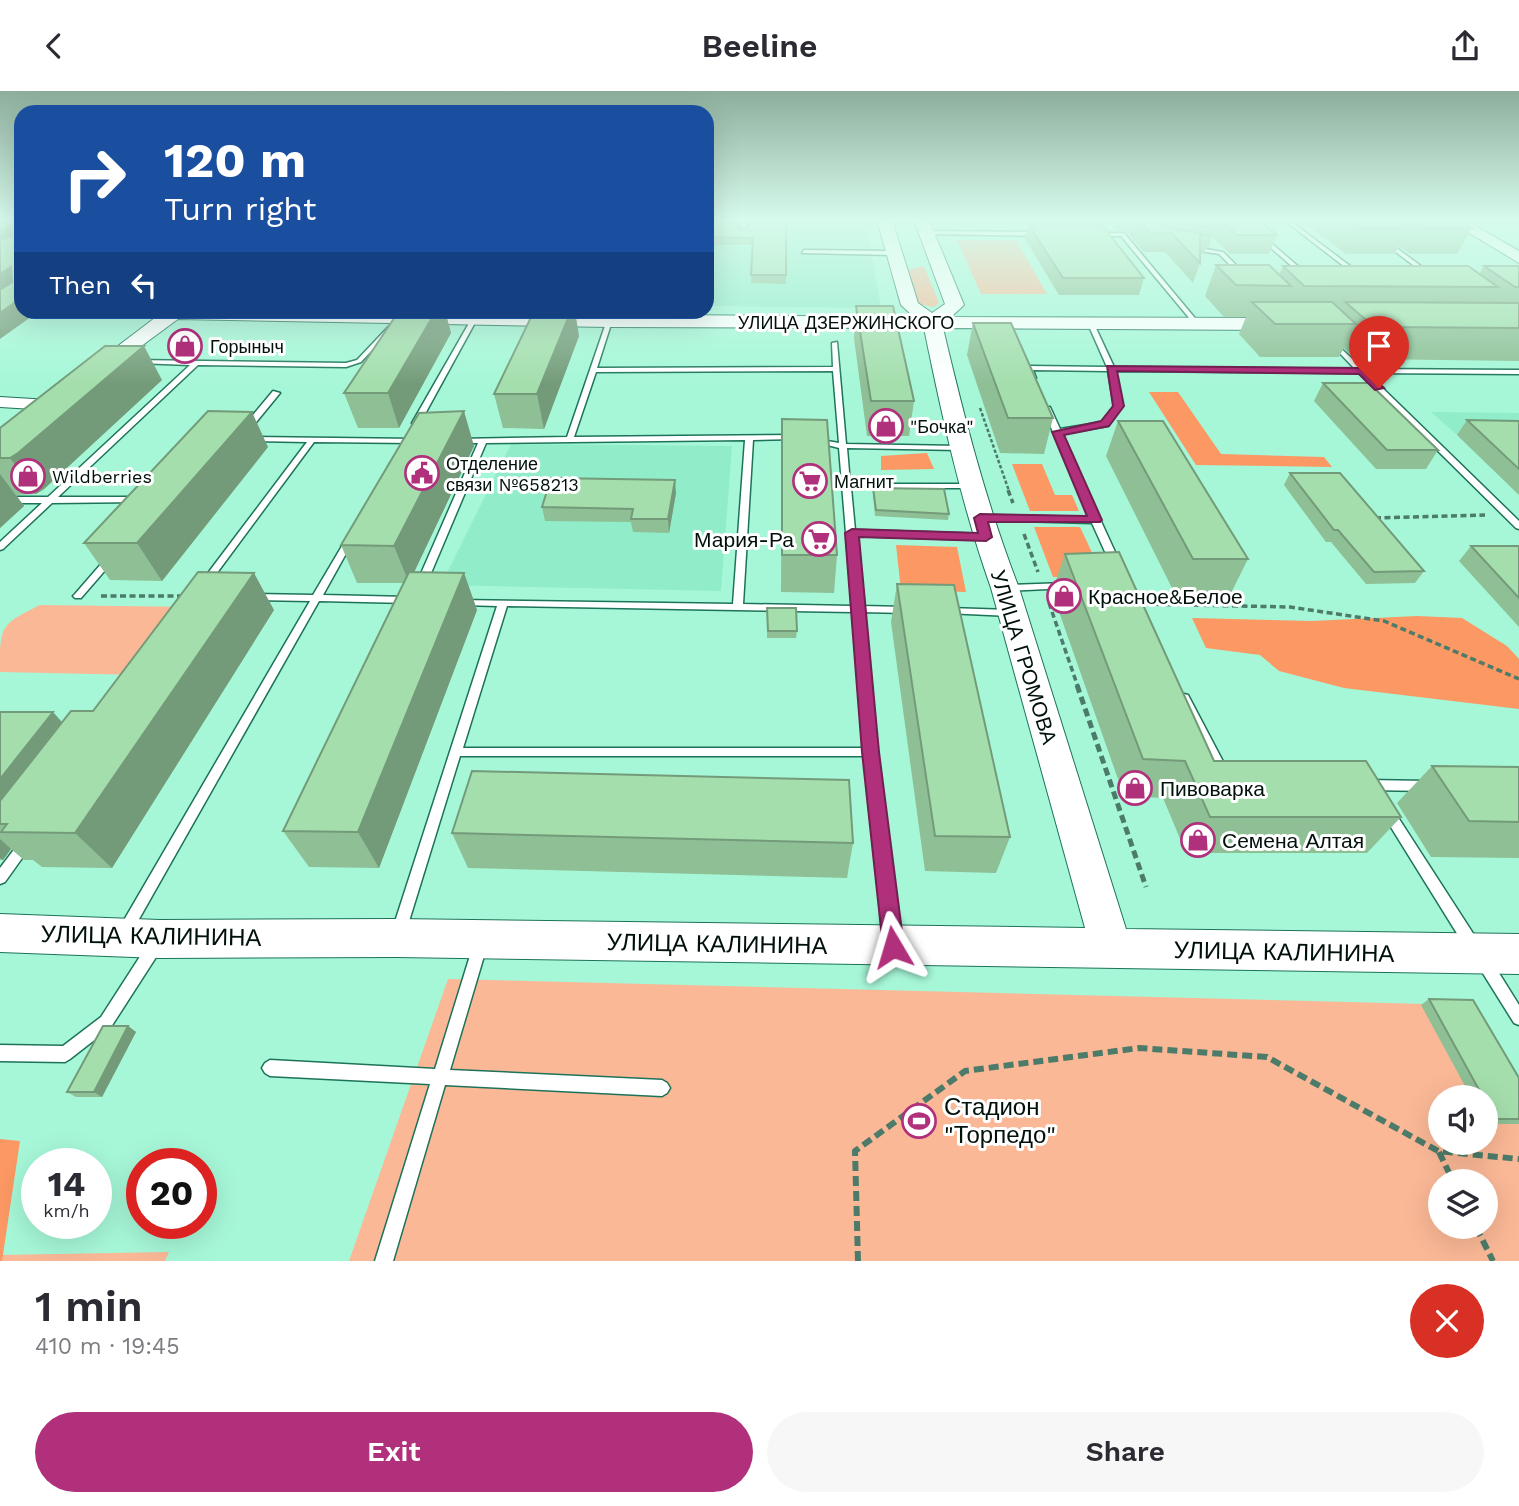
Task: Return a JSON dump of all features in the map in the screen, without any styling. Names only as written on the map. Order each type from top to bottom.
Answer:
[{"type":"street","points":[[899,275],[910,305],[932,322],[956,305],[944,275]]},
{"type":"street","points":[[30,422],[166,319]]},
{"type":"street","name":"УЛИЦА ДЗЕРЖИНСКОГО","points":[[474,319],[1091,324],[1291,321]]},
{"type":"street","name":"УЛИЦА ГРОМОВА","points":[[932,322],[960,448],[983,527],[1009,601],[1112,950]]},
{"type":"street","points":[[0,402],[50,405]]},
{"type":"street","name":"УЛИЦА КАЛИНИНА","points":[[0,933],[141,938],[396,938],[1519,954]]},
{"type":"lane","points":[[1156,275],[1197,324]]},
{"type":"lane","points":[[1242,275],[1248,280]]},
{"type":"lane","points":[[1304,275],[1310,280]]},
{"type":"lane","points":[[1359,275],[1367,281]]},
{"type":"lane","points":[[1429,275],[1437,281]]},
{"type":"lane","points":[[110,360],[346,365],[359,361],[398,319]]},
{"type":"lane","points":[[399,453],[474,319]]},
{"type":"lane","points":[[570,439],[609,321]]},
{"type":"lane","points":[[1058,432],[1105,424],[1118,406],[1111,368],[1091,324]]},
{"type":"lane","points":[[1330,328],[1362,371],[1519,526]]},
{"type":"lane","points":[[835,343],[870,752],[893,947]]},
{"type":"lane","points":[[0,547],[195,363]]},
{"type":"lane","points":[[1038,390],[1029,368],[1519,372]]},
{"type":"lane","points":[[593,370],[836,369]]},
{"type":"lane","points":[[276,393],[238,439],[432,441]]},
{"type":"lane","points":[[1043,400],[1135,604]]},
{"type":"lane","points":[[738,608],[749,437]]},
{"type":"lane","points":[[444,441],[795,437],[845,446],[960,448]]},
{"type":"lane","points":[[195,596],[312,440]]},
{"type":"lane","points":[[235,597],[415,601],[483,440]]},
{"type":"lane","points":[[848,486],[971,486]]},
{"type":"lane","points":[[0,500],[149,500]]},
{"type":"lane","points":[[852,533],[1095,520]]},
{"type":"lane","points":[[0,1053],[65,1054],[106,1022],[141,938],[317,597],[358,525]]},
{"type":"lane","points":[[78,596],[120,548]]},
{"type":"lane","points":[[933,611],[1009,601],[1079,586]]},
{"type":"lane","points":[[452,602],[921,611]]},
{"type":"lane","points":[[396,938],[502,603]]},
{"type":"lane","points":[[1178,685],[1226,778],[1240,779]]},
{"type":"lane","points":[[454,752],[870,752]]},
{"type":"lane","points":[[1439,786],[1365,785],[1519,1018]]},
{"type":"lane","points":[[0,878],[31,835]]},
{"type":"lane","points":[[384,1261],[482,940]]},
{"type":"lane","points":[[270,1068],[662,1089]]},
{"type":"path","points":[[1374,518],[1507,514]]},
{"type":"path","points":[[78,596],[195,596]]},
{"type":"path","points":[[1135,604],[1290,607],[1384,621],[1519,679]]},
{"type":"path","points":[[858,1261],[855,1151],[965,1071],[1139,1048],[1267,1057],[1428,1146]]},
{"type":"path","points":[[1478,1155],[1519,1159]]},
{"type":"path","points":[[1482,1239],[1493,1261]]},
{"type":"shaded area","points":[[714,275],[875,275],[881,308],[714,306]]},
{"type":"shaded area","points":[[909,275],[927,275],[939,303],[934,307],[919,304]]},
{"type":"shaded area","points":[[972,275],[1036,275],[1047,294],[981,294]]},
{"type":"shaded area","points":[[1149,392],[1178,392],[1221,454],[1324,457],[1332,467],[1196,465]]},
{"type":"shaded area","points":[[1431,412],[1519,413],[1519,495],[1457,435]]},
{"type":"shaded area","points":[[511,444],[732,446],[721,591],[441,585]]},
{"type":"shaded area","points":[[927,453],[934,469],[881,470],[881,456]]},
{"type":"shaded area","points":[[1012,464],[1042,464],[1055,495],[1072,495],[1079,511],[1030,511]]},
{"type":"shaded area","points":[[1034,527],[1080,527],[1103,576],[1053,577]]},
{"type":"shaded area","points":[[896,545],[957,547],[966,592],[901,590]]},
{"type":"shaded area","points":[[40,605],[194,607],[141,675],[0,672],[2,635],[5,628],[17,617]]},
{"type":"shaded area","points":[[1417,616],[1462,618],[1507,646],[1519,659],[1519,709],[1344,688],[1279,671],[1260,655],[1206,648],[1192,618],[1312,621]]},
{"type":"shaded area","name":"Стадион \"Торпедо\"","points":[[448,979],[1465,1005],[1519,1100],[1519,1261],[349,1261]]},
{"type":"shaded area","points":[[0,1139],[20,1141],[2,1261],[0,1261]]},
{"type":"shaded area","points":[[169,1252],[165,1261],[0,1261],[0,1255]]},
{"type":"building","points":[[12,275],[14,275],[14,303],[0,313],[0,290],[12,282]]},
{"type":"building","points":[[1061,275],[1141,275],[1144,278],[1063,278]]},
{"type":"building","points":[[1226,275],[1279,275],[1291,286],[1236,285]]},
{"type":"building","points":[[1292,275],[1480,275],[1498,287],[1304,286]]},
{"type":"building","points":[[1497,275],[1519,275],[1519,287]]},
{"type":"building","points":[[1252,302],[1332,302],[1356,324],[1275,324]]},
{"type":"building","points":[[1345,302],[1519,303],[1519,328],[1385,327],[1371,324]]},
{"type":"building","points":[[856,306],[893,306],[914,401],[871,401]]},
{"type":"building","points":[[394,319],[431,319],[388,393],[344,393]]},
{"type":"building","points":[[530,319],[568,319],[537,394],[494,394]]},
{"type":"building","points":[[973,323],[1011,323],[1053,418],[1008,418]]},
{"type":"building","points":[[105,346],[144,346],[18,453],[10,458],[0,458],[0,428]]},
{"type":"building","points":[[1323,383],[1369,383],[1438,450],[1387,450]]},
{"type":"building","points":[[208,411],[252,412],[137,543],[84,543]]},
{"type":"building","points":[[464,411],[394,546],[341,545],[419,413]]},
{"type":"building","points":[[782,419],[827,420],[837,555],[782,555]]},
{"type":"building","points":[[1467,420],[1519,421],[1519,469]]},
{"type":"building","points":[[1118,421],[1163,421],[1248,559],[1193,559]]},
{"type":"building","points":[[1290,473],[1340,473],[1424,571],[1374,572],[1338,530],[1334,530]]},
{"type":"building","points":[[551,478],[675,480],[668,519],[631,519],[633,509],[542,507]]},
{"type":"building","points":[[873,488],[944,489],[949,514],[876,510]]},
{"type":"building","points":[[1471,546],[1519,546],[1519,598]]},
{"type":"building","points":[[1119,552],[1214,761],[1366,761],[1401,817],[1210,817],[1185,761],[1143,759],[1065,554]]},
{"type":"building","points":[[198,572],[254,573],[75,833],[1,832],[7,824],[0,824],[0,801],[71,711],[93,711]]},
{"type":"building","points":[[409,572],[464,573],[358,832],[283,831]]},
{"type":"building","points":[[897,584],[954,585],[1010,837],[935,836]]},
{"type":"building","points":[[767,608],[796,608],[797,631],[768,631]]},
{"type":"building","points":[[0,712],[53,712],[0,779]]},
{"type":"building","points":[[1432,766],[1519,767],[1519,822],[1469,821]]},
{"type":"building","points":[[472,771],[849,780],[853,843],[452,833]]},
{"type":"building","points":[[1429,999],[1473,1000],[1519,1078],[1519,1119],[1498,1119],[1498,1085],[1476,1085]]},
{"type":"building","points":[[103,1026],[128,1026],[94,1092],[67,1092]]},
{"type":"place","name":"Горыныч","points":[[185,346]]},
{"type":"place","name":"\"Бочка\"","points":[[886,426]]},
{"type":"place","name":"Отделение связи №658213","points":[[422,473]]},
{"type":"place","name":"Wildberries","points":[[28,476]]},
{"type":"place","name":"Магнит","points":[[810,481]]},
{"type":"place","name":"Мария-Ра","points":[[819,539]]},
{"type":"place","name":"Красное&Белое","points":[[1064,596]]},
{"type":"place","name":"Пивоварка","points":[[1135,788]]},
{"type":"place","name":"Семена Алтая","points":[[1198,840]]},
{"type":"place","name":"Стадион \"Торпедо\"","points":[[919,1121]]},
{"type":"route","points":[[893,947],[870,752],[852,533],[986,537],[980,518],[1095,520],[1058,432],[1105,424],[1118,406],[1111,368],[1362,371],[1379,388]]}]
